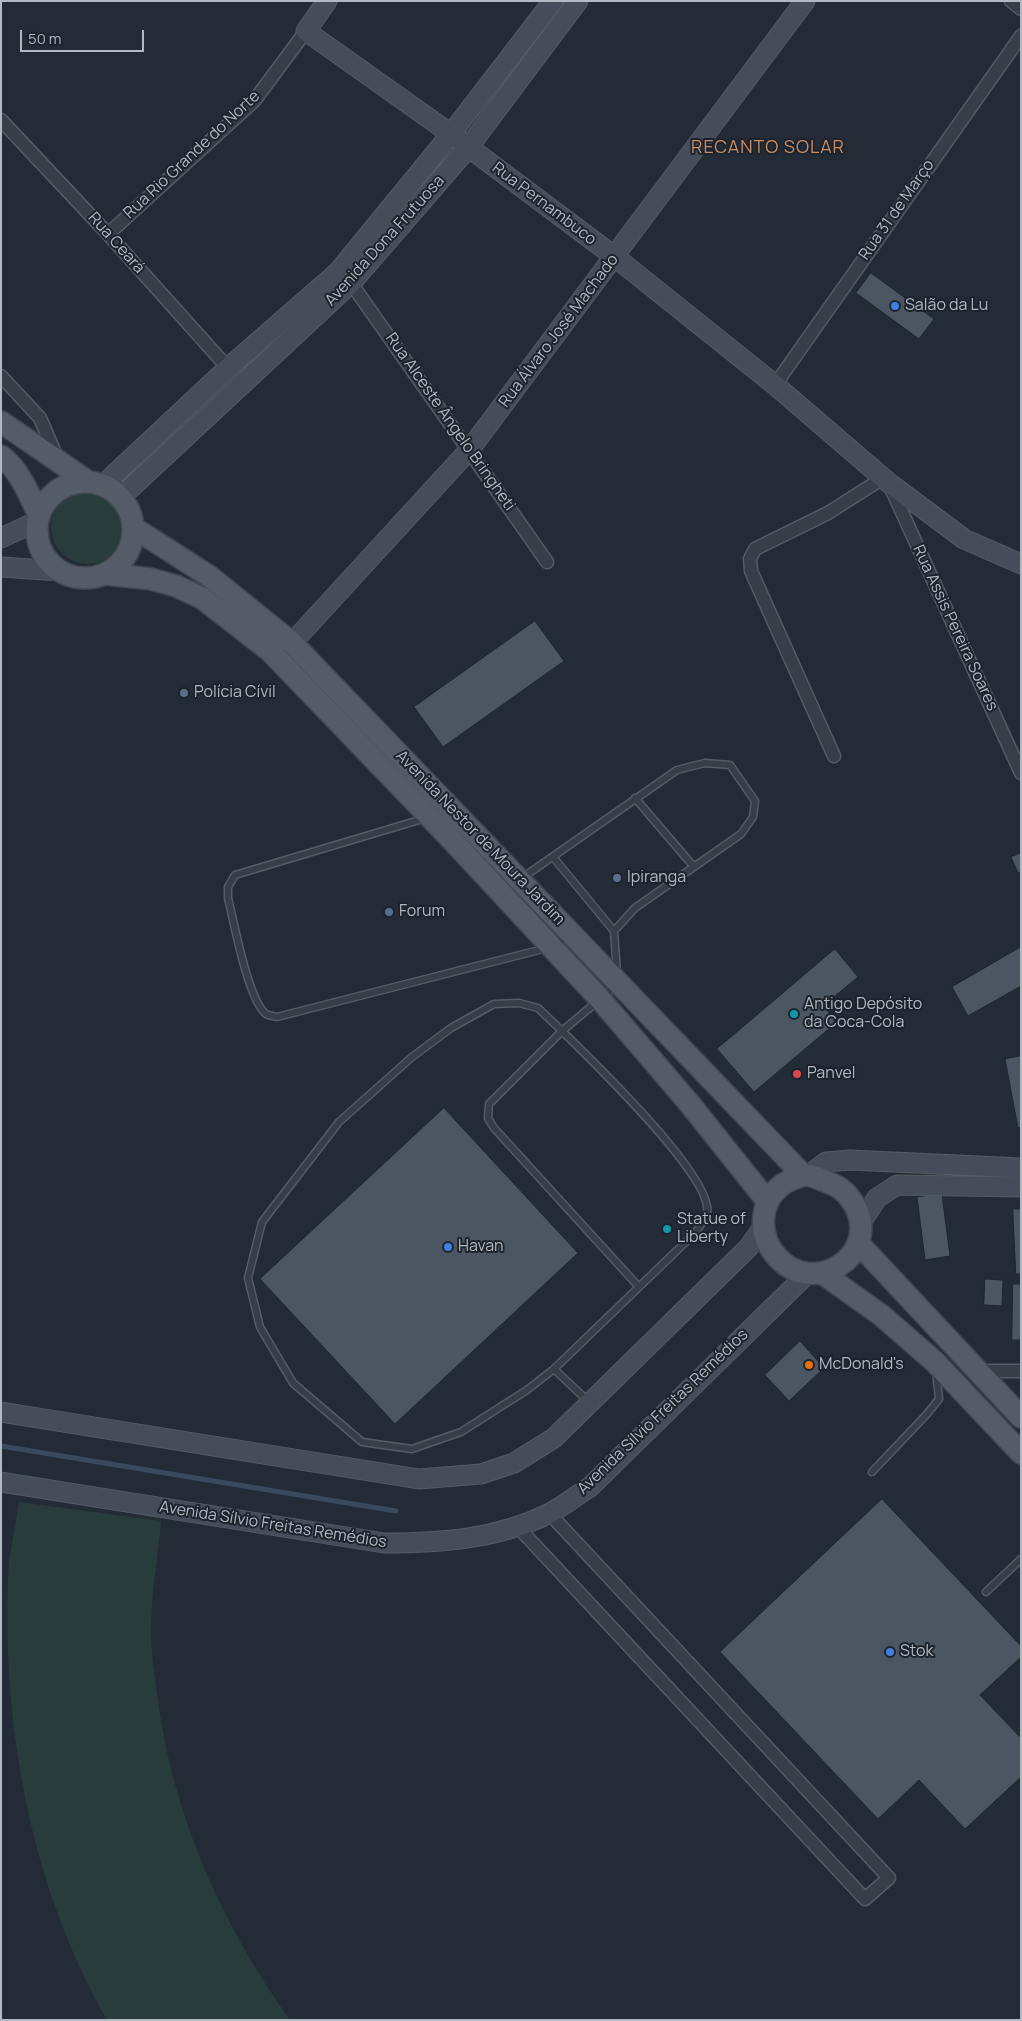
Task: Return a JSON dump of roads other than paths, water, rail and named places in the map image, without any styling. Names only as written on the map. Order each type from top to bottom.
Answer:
[{"type":"main road","points":[[1,422],[59,462],[121,497],[130,511],[134,528],[129,552],[120,565],[106,574]]},
{"type":"main road","points":[[1,456],[10,462],[19,475],[38,518],[37,538],[42,551],[49,563],[60,572]]},
{"type":"main road","points":[[38,518],[52,495],[61,488],[74,482],[95,483]]},
{"type":"main road","name":"Avenida Nestor de Moura Jardim","points":[[134,528],[209,576],[292,643],[438,810],[450,838],[511,888],[572,934],[618,984],[806,1175],[837,1186],[846,1192],[862,1221]]},
{"type":"main road","name":"Avenida Nestor de Moura Jardim","points":[[60,572],[75,578],[91,578],[106,574],[151,579],[176,586],[202,598],[270,651],[438,810],[467,824],[551,947],[600,999],[689,1103],[768,1202]]},
{"type":"main road","points":[[450,838],[467,824]]},
{"type":"main road","points":[[806,1175],[782,1184],[768,1202],[763,1227],[769,1249],[785,1266],[815,1274],[881,1315],[935,1362],[1021,1453]]},
{"type":"main road","points":[[815,1274],[836,1269],[844,1263],[858,1243],[862,1221]]},
{"type":"main road","points":[[858,1243],[1021,1417]]},
{"type":"street","name":"Rua Rio Grande do Norte","points":[[108,234],[254,101],[328,1]]},
{"type":"street","name":"Avenida Dona Frutuosa","points":[[95,483],[338,272],[452,134],[552,1]]},
{"type":"street","name":"Avenida Dona Frutuosa","points":[[121,497],[351,283],[468,148],[578,1]]},
{"type":"street","name":"Rua Álvaro José Machado","points":[[292,643],[470,449],[805,1]]},
{"type":"street","points":[[1011,1],[1021,9]]},
{"type":"street","name":"Rua Pernambuco","points":[[306,31],[452,134],[468,148],[615,257],[775,385],[886,481],[964,539],[1021,564]]},
{"type":"street","name":"Rua 31 de Março","points":[[775,385],[1021,36]]},
{"type":"street","name":"Rua Ceará","points":[[1,120],[108,234],[228,368]]},
{"type":"street","name":"Rua Alceste Ângelo Bringheti","points":[[351,283],[470,449],[547,562]]},
{"type":"street","points":[[1,376],[40,418],[59,462]]},
{"type":"street","points":[[834,756],[754,579],[750,559],[755,549],[828,513],[886,481]]},
{"type":"street","name":"Rua Assis Pereira Soares","points":[[886,481],[1021,773]]},
{"type":"street","points":[[1,538],[38,518]]},
{"type":"street","points":[[1,567],[60,572]]},
{"type":"street","points":[[806,1175],[826,1162],[850,1160],[1021,1168]]},
{"type":"street","points":[[862,1221],[877,1198],[898,1185],[1021,1187]]},
{"type":"street","points":[[1,1412],[419,1479],[481,1474],[514,1463],[554,1438],[749,1247],[763,1227]]},
{"type":"street","name":"Avenida Sílvio Freitas Remédios","points":[[1,1482],[384,1543],[436,1543],[478,1537],[517,1526],[549,1514],[590,1486],[815,1274]]},
{"type":"street","points":[[979,1371],[1021,1371]]},
{"type":"street","points":[[517,1526],[865,1899],[889,1878],[549,1514]]},
{"type":"lane","points":[[511,888],[634,798],[677,770],[705,763],[730,765],[755,801],[753,817],[741,834],[635,908],[614,931]]},
{"type":"lane","points":[[634,798],[694,867]]},
{"type":"lane","points":[[438,810],[235,875],[228,887],[228,898],[247,973],[259,1006],[267,1015],[277,1017],[551,947],[572,934]]},
{"type":"lane","points":[[553,857],[614,931],[618,984],[562,1031],[489,1104],[488,1118],[494,1128],[530,1170],[639,1286]]},
{"type":"lane","points":[[519,1003],[538,1008],[562,1031],[682,1158],[705,1197],[707,1213],[695,1233],[554,1369],[527,1390],[461,1432],[412,1449],[362,1442],[293,1383],[260,1327],[248,1278],[262,1222],[338,1122],[412,1057],[451,1028],[494,1004],[519,1003]]},
{"type":"lane","points":[[872,1472],[939,1399],[935,1362]]},
{"type":"lane","points":[[554,1369],[590,1404]]},
{"type":"lane","points":[[986,1592],[1021,1559]]},
{"type":"waterway","points":[[1,1446],[396,1511]]},
{"type":"place","name":"Salão da Lu","points":[[895,306]]},
{"type":"place","name":"Polícia Cívil","points":[[184,693]]},
{"type":"place","name":"Ipiranga","points":[[617,878]]},
{"type":"place","name":"Forum","points":[[389,912]]},
{"type":"place","name":"Antigo Depósito da Coca-Cola","points":[[794,1014]]},
{"type":"place","name":"Panvel","points":[[797,1074]]},
{"type":"place","name":"Statue of Liberty","points":[[667,1229]]},
{"type":"place","name":"Havan","points":[[448,1247]]},
{"type":"place","name":"McDonald's","points":[[809,1365]]},
{"type":"place","name":"Stok","points":[[890,1652]]},
{"type":"district","name":"RECANTO SOLAR","points":[[768,148]]}]
